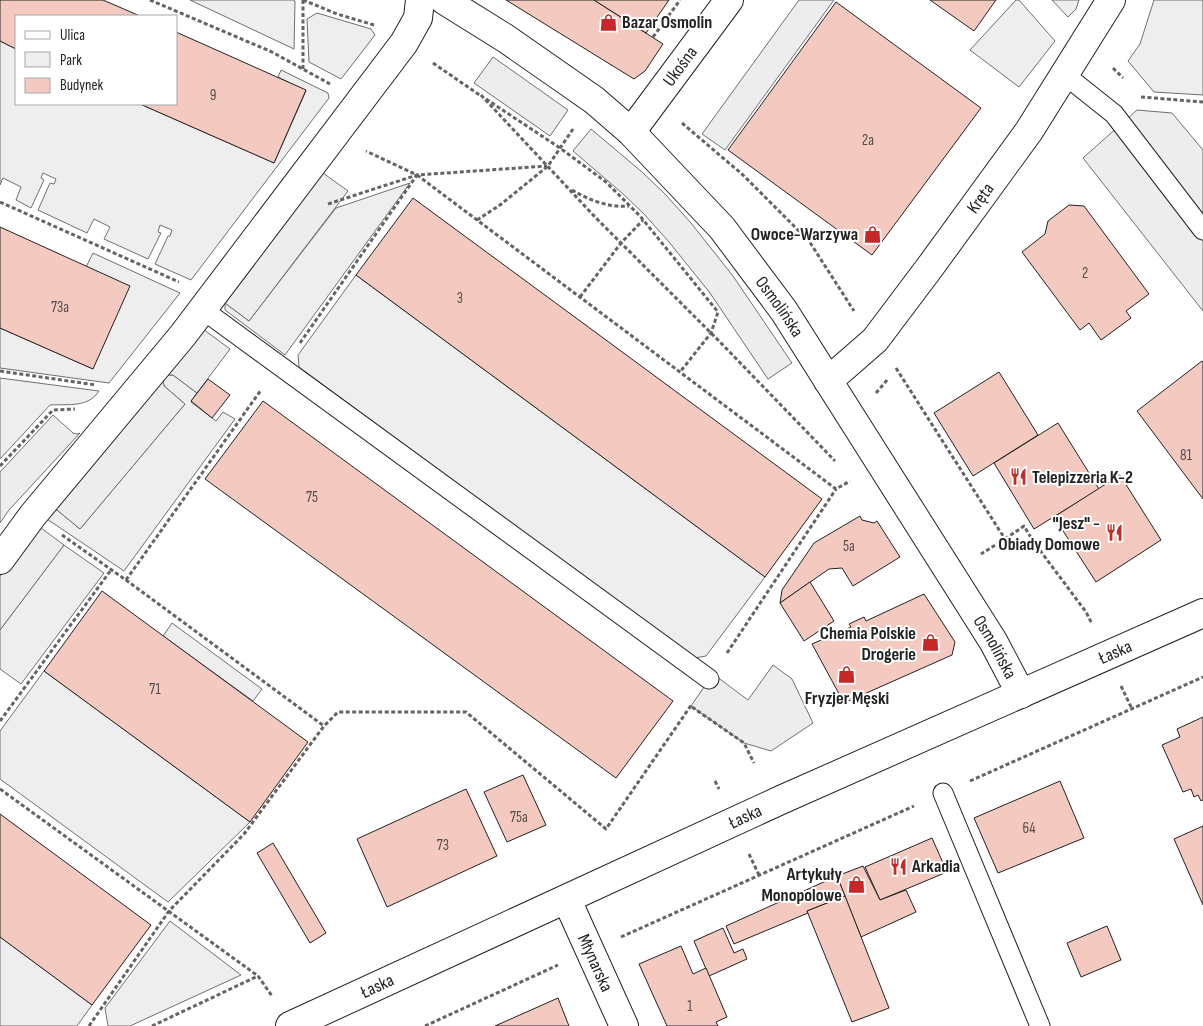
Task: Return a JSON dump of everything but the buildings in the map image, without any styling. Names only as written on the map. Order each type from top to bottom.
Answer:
[{"type":"street","points":[[0,560],[33,515],[183,335],[404,43],[418,18],[420,0]]},
{"type":"street","name":"Osmolińska","points":[[444,0],[505,38],[594,100],[631,132],[722,228],[784,311],[994,641],[1021,694]]},
{"type":"street","name":"Ukośna","points":[[631,132],[729,0]]},
{"type":"street","name":"Kręta","points":[[828,381],[875,340],[1030,131],[1111,0]]},
{"type":"street","name":"Łaska","points":[[291,1026],[783,799],[1203,613]]},
{"type":"street","name":"Młynarska","points":[[567,900],[624,1026]]},
{"type":"lane","points":[[1064,75],[1114,114],[1203,230]]},
{"type":"lane","points":[[207,303],[709,679]]},
{"type":"lane","points":[[943,793],[1040,1026]]},
{"type":"path","points":[[150,0],[272,52],[330,83],[356,106]]},
{"type":"path","points":[[303,69],[303,0],[337,14],[381,27]]},
{"type":"path","points":[[652,37],[680,0]]},
{"type":"path","points":[[432,63],[560,148],[606,182],[643,220],[718,312],[712,333],[680,372]]},
{"type":"path","points":[[1113,68],[1124,80]]},
{"type":"path","points":[[1136,91],[1142,97],[1203,102]]},
{"type":"path","points":[[481,96],[621,243],[712,333],[840,466]]},
{"type":"path","points":[[477,220],[500,205],[548,166],[594,100]]},
{"type":"path","points":[[324,205],[417,176],[548,166]]},
{"type":"path","points":[[417,176],[836,489],[854,479]]},
{"type":"path","points":[[569,188],[588,199],[620,207],[630,206]]},
{"type":"path","points":[[0,202],[207,303]]},
{"type":"path","points":[[580,297],[621,243],[643,220]]},
{"type":"path","points":[[0,371],[78,381],[127,401]]},
{"type":"path","points":[[0,466],[52,410],[127,401]]},
{"type":"path","points":[[33,515],[324,726]]},
{"type":"path","points":[[1005,538],[1024,526],[1086,612]]},
{"type":"path","points":[[0,721],[111,570]]},
{"type":"path","points":[[424,1026],[1203,677]]},
{"type":"path","points":[[89,1026],[169,911],[244,834],[324,726],[338,712],[466,712],[606,829]]},
{"type":"path","points":[[0,789],[258,976],[291,1026]]},
{"type":"path","points":[[152,1026],[258,976]]},
{"type":"green space","points":[[190,0],[293,0],[295,1],[294,49]]},
{"type":"green space","points":[[1016,0],[1019,0],[1055,41],[1019,87],[970,50]]},
{"type":"green space","points":[[1052,0],[1079,0],[1076,9],[1068,17]]},
{"type":"green space","points":[[1154,0],[1203,0],[1203,95],[1154,92],[1128,61],[1140,44]]},
{"type":"green space","points":[[317,13],[371,29],[375,35],[341,79],[309,62],[307,19]]},
{"type":"green space","points":[[0,41],[15,48],[15,105],[142,105],[274,163],[306,91],[278,77],[281,70],[328,93],[329,98],[191,280],[155,264],[172,230],[160,225],[158,232],[161,233],[148,259],[104,239],[110,227],[94,219],[87,233],[38,210],[50,183],[54,184],[56,179],[43,173],[41,178],[44,180],[31,208],[16,200],[21,187],[3,178],[0,185]]},
{"type":"green space","points":[[410,183],[285,355],[225,310],[225,303],[249,321],[336,208]]},
{"type":"green space","points":[[93,253],[180,293],[109,383],[0,368],[0,328],[93,369],[86,267]]},
{"type":"green space","points":[[356,275],[765,577],[706,656],[695,658],[299,367],[298,355]]},
{"type":"green space","points":[[168,375],[173,375],[197,393],[191,402],[216,421],[223,412],[235,419],[124,571],[44,517],[48,511],[57,510],[80,529],[185,404],[164,386],[163,381]]},
{"type":"green space","points":[[0,378],[99,391],[83,403],[50,405],[0,459]]},
{"type":"green space","points":[[64,545],[104,573],[21,684],[0,669],[0,630]]},
{"type":"green space","points":[[172,623],[262,689],[253,701],[163,636]]},
{"type":"green space","points":[[44,671],[250,822],[168,902],[0,779],[0,731]]},
{"type":"green space","points":[[170,921],[241,975],[130,1026],[108,1026],[105,1008]]},
{"type":"green space","points":[[0,937],[92,1005],[77,1026],[0,1026]]},
{"type":"shaded area","points":[[799,0],[834,0],[725,150],[702,134]]},
{"type":"shaded area","points":[[493,57],[568,110],[550,136],[474,83]]},
{"type":"shaded area","points":[[1137,110],[1172,113],[1203,150],[1203,311],[1083,158]]},
{"type":"shaded area","points":[[591,129],[642,172],[691,223],[733,276],[792,363],[768,379],[710,293],[669,242],[622,193],[573,151]]},
{"type":"shaded area","points":[[323,173],[348,191],[249,321],[225,303]]},
{"type":"shaded area","points":[[203,329],[230,349],[197,393],[173,375],[168,375]]},
{"type":"shaded area","points":[[163,381],[164,386],[185,404],[80,529],[57,510],[48,511]]},
{"type":"shaded area","points":[[53,415],[73,433],[80,433],[9,510],[0,523],[0,472]]},
{"type":"shaded area","points":[[37,525],[64,545],[0,630],[0,576]]},
{"type":"shaded area","points":[[773,665],[792,679],[813,723],[771,751],[744,743],[691,706],[713,674],[748,700]]},
{"type":"place","name":"Bazar Osmolin","points":[[608,22]]},
{"type":"place","name":"Owoce-Warzywa","points":[[872,234]]},
{"type":"place","name":"Telepizzeria K-2","points":[[1018,477]]},
{"type":"place","name":"\"Jesz\" - Obiady Domowe","points":[[1114,533]]},
{"type":"place","name":"Chemia Polskie Drogerie","points":[[930,643]]},
{"type":"place","name":"Fryzjer Męski","points":[[847,675]]},
{"type":"place","name":"Arkadia","points":[[898,866]]},
{"type":"place","name":"Artykuły Monopolowe","points":[[856,884]]}]
